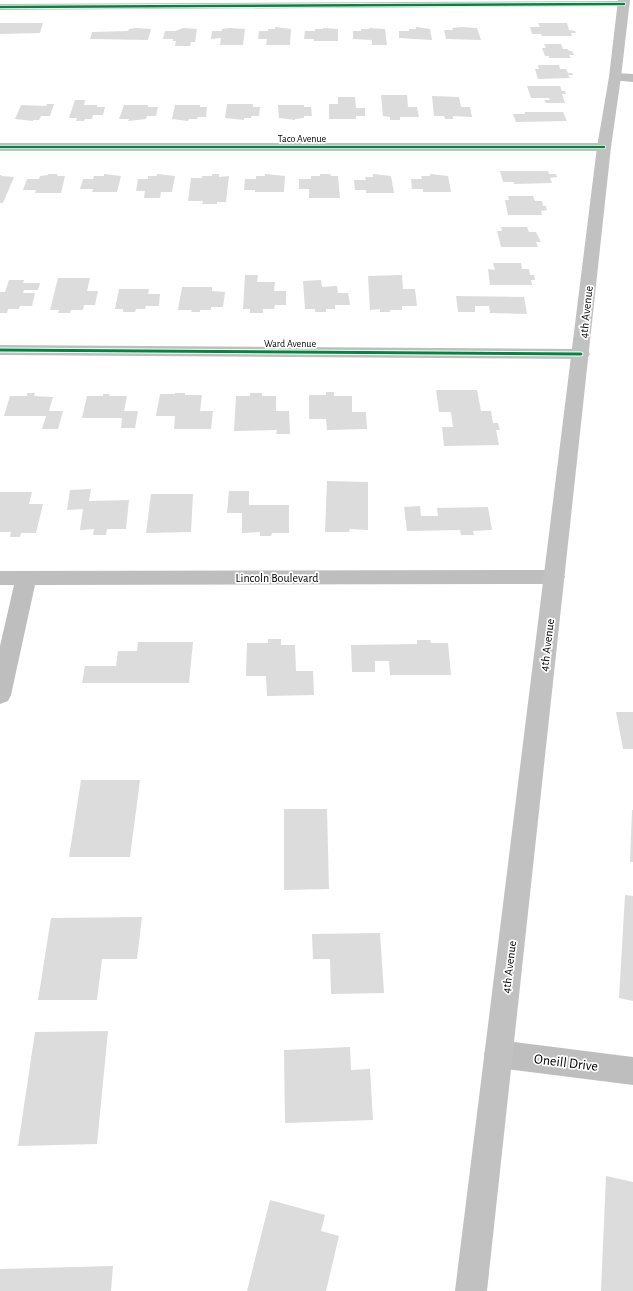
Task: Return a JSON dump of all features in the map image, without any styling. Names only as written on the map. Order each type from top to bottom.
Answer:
[{"type":"main road","name":"4th Avenue","points":[[470,1291],[555,577],[604,147],[624,77],[624,2]]},
{"type":"street","points":[[0,7],[175,3],[624,2]]},
{"type":"street","name":"Taco Avenue","points":[[0,147],[604,147]]},
{"type":"street","name":"Ward Avenue","points":[[0,350],[581,354]]},
{"type":"street","name":"Lincoln Boulevard","points":[[0,578],[555,577]]},
{"type":"street","points":[[0,695],[26,578]]},
{"type":"street","name":"Oneill Drive","points":[[498,1054],[633,1071]]},
{"type":"building","points":[[0,23],[43,23],[40,33],[0,34]]},
{"type":"building","points":[[538,23],[567,23],[569,30],[575,31],[576,33],[571,33],[572,36],[542,36],[541,34],[532,34],[530,27],[540,27]]},
{"type":"building","points":[[275,27],[291,29],[290,45],[266,45],[267,39],[258,39],[259,31],[268,31],[268,29],[275,29]]},
{"type":"building","points":[[416,27],[430,29],[432,40],[399,38],[399,31],[409,31],[409,29],[416,29]]},
{"type":"building","points":[[183,28],[197,29],[195,42],[191,42],[190,46],[175,46],[176,41],[173,41],[173,39],[163,39],[165,31],[175,31]]},
{"type":"building","points":[[452,28],[477,28],[481,40],[446,39],[444,30],[453,30]]},
{"type":"building","points":[[129,29],[151,29],[148,40],[90,39],[92,32],[128,31]]},
{"type":"building","points":[[222,29],[245,29],[243,45],[220,45],[221,38],[211,39],[212,31],[222,31]]},
{"type":"building","points":[[315,29],[338,29],[338,41],[314,41],[314,39],[304,39],[305,31],[315,31]]},
{"type":"building","points":[[361,29],[385,29],[387,45],[372,45],[372,40],[353,39],[353,31],[361,31]]},
{"type":"building","points":[[544,44],[561,44],[563,49],[572,51],[574,55],[569,55],[571,58],[549,58],[549,56],[545,56],[542,48],[546,48]]},
{"type":"building","points":[[538,65],[559,65],[560,69],[566,69],[568,73],[572,73],[573,75],[568,75],[570,78],[538,79],[535,69],[539,69]]},
{"type":"building","points":[[527,86],[560,86],[562,91],[565,91],[566,94],[562,94],[565,103],[546,103],[544,100],[550,100],[549,98],[531,98]]},
{"type":"building","points":[[381,95],[407,95],[408,107],[417,107],[419,117],[400,117],[400,120],[390,120],[390,117],[383,116]]},
{"type":"building","points":[[432,96],[459,97],[461,107],[470,107],[472,117],[453,116],[453,119],[445,119],[444,116],[434,116]]},
{"type":"building","points":[[338,97],[355,97],[356,108],[365,108],[365,116],[356,116],[356,119],[329,119],[329,104],[338,104]]},
{"type":"building","points":[[75,100],[85,100],[84,105],[97,105],[97,107],[105,107],[103,115],[93,115],[92,119],[85,119],[84,121],[76,121],[77,118],[69,118]]},
{"type":"building","points":[[47,104],[54,104],[50,116],[41,116],[39,120],[33,121],[15,119],[21,105],[46,106]]},
{"type":"building","points":[[227,104],[253,104],[253,107],[260,107],[259,116],[251,116],[251,118],[244,118],[244,120],[225,118]]},
{"type":"building","points":[[124,105],[148,105],[148,107],[158,107],[156,116],[147,116],[146,119],[128,121],[129,119],[119,119]]},
{"type":"building","points":[[175,105],[200,105],[200,107],[207,107],[206,117],[189,119],[188,121],[172,119]]},
{"type":"building","points":[[278,105],[304,105],[304,107],[311,107],[312,116],[304,116],[304,118],[295,120],[279,118]]},
{"type":"building","points":[[525,112],[563,112],[567,121],[516,122],[513,114],[525,114]]},
{"type":"building","points":[[500,171],[548,171],[549,174],[556,174],[557,177],[550,178],[552,183],[514,184],[514,182],[503,182]]},
{"type":"building","points":[[48,174],[65,176],[61,193],[35,193],[36,190],[23,190],[27,179],[39,179],[40,176]]},
{"type":"building","points":[[104,174],[121,176],[117,192],[92,192],[93,189],[80,189],[83,179],[93,179],[94,176],[104,176]]},
{"type":"building","points":[[157,174],[175,176],[172,192],[161,192],[160,198],[144,198],[145,191],[136,191],[138,179],[148,179],[148,176],[157,176]]},
{"type":"building","points":[[212,174],[219,174],[219,177],[229,176],[226,202],[217,202],[217,204],[202,204],[203,201],[188,201],[191,178],[202,178],[202,176],[212,176]]},
{"type":"building","points":[[265,174],[285,176],[284,192],[255,192],[255,190],[244,190],[245,179],[256,179],[256,176],[265,176]]},
{"type":"building","points":[[320,174],[338,176],[340,198],[309,198],[309,189],[299,189],[299,179],[311,179],[311,176],[320,176]]},
{"type":"building","points":[[373,174],[391,176],[394,193],[366,193],[366,190],[355,190],[354,180],[366,180],[365,177],[373,177]]},
{"type":"building","points":[[430,174],[448,176],[451,192],[423,192],[423,189],[412,189],[411,179],[422,179],[421,176],[430,176]]},
{"type":"building","points":[[0,175],[14,177],[3,203],[0,203]]},
{"type":"building","points":[[508,196],[533,196],[535,201],[542,201],[543,206],[546,206],[547,210],[541,211],[542,215],[508,215],[505,200],[509,200]]},
{"type":"building","points":[[501,227],[527,227],[529,232],[536,232],[541,242],[536,242],[538,247],[501,247],[497,231],[502,231]]},
{"type":"building","points":[[493,263],[521,263],[522,269],[529,269],[530,275],[534,275],[535,280],[531,280],[532,285],[490,285],[488,269],[495,270]]},
{"type":"building","points":[[245,275],[258,275],[257,282],[275,282],[274,291],[286,291],[286,305],[275,305],[274,309],[263,309],[263,313],[250,313],[250,309],[243,309]]},
{"type":"building","points":[[402,275],[403,289],[415,289],[417,306],[402,306],[402,310],[390,310],[390,312],[380,312],[380,309],[370,310],[368,276]]},
{"type":"building","points":[[58,278],[90,278],[87,291],[98,291],[95,305],[84,305],[83,310],[71,310],[70,313],[58,313],[59,310],[50,310]]},
{"type":"building","points":[[9,280],[24,280],[23,283],[40,283],[38,290],[24,290],[23,293],[35,293],[32,306],[20,306],[19,309],[8,309],[7,313],[0,313],[0,292],[5,292]]},
{"type":"building","points":[[321,280],[322,287],[337,286],[338,293],[348,293],[350,305],[335,305],[335,309],[326,309],[326,312],[315,312],[315,309],[305,309],[303,281]]},
{"type":"building","points":[[182,287],[212,287],[212,291],[225,292],[223,307],[211,307],[211,310],[200,310],[200,312],[191,312],[192,310],[178,310]]},
{"type":"building","points":[[119,289],[149,289],[148,294],[160,294],[159,306],[146,306],[145,309],[136,309],[135,312],[123,312],[123,309],[115,309]]},
{"type":"building","points":[[456,296],[524,297],[527,314],[490,313],[489,306],[475,306],[475,312],[458,312]]},
{"type":"building","points":[[436,390],[477,390],[481,411],[491,411],[493,423],[498,423],[500,430],[496,430],[499,445],[444,446],[442,427],[453,427],[451,412],[439,412]]},
{"type":"building","points":[[326,392],[334,392],[334,396],[352,396],[352,412],[366,412],[367,429],[327,430],[326,419],[309,419],[309,395],[326,395]]},
{"type":"building","points":[[27,393],[35,393],[34,396],[53,397],[49,411],[63,411],[58,429],[42,429],[46,416],[4,416],[10,396],[27,396]]},
{"type":"building","points":[[185,393],[185,395],[202,395],[200,411],[213,411],[211,429],[174,429],[175,416],[156,416],[160,394]]},
{"type":"building","points":[[250,393],[262,393],[262,396],[276,396],[276,411],[289,411],[290,434],[276,434],[277,430],[234,431],[236,396],[250,396]]},
{"type":"building","points":[[103,394],[110,394],[109,396],[127,396],[124,411],[138,411],[135,428],[121,428],[122,418],[82,418],[87,396],[103,396]]},
{"type":"building","points":[[327,481],[368,482],[368,530],[350,529],[349,532],[325,532]]},
{"type":"building","points":[[91,489],[89,501],[129,500],[126,529],[107,529],[106,535],[93,535],[94,529],[80,530],[83,509],[67,510],[70,490]]},
{"type":"building","points":[[229,491],[249,491],[249,505],[289,505],[289,533],[272,533],[271,536],[260,536],[260,532],[242,533],[242,513],[227,513]]},
{"type":"building","points":[[0,492],[32,492],[29,504],[43,504],[36,533],[21,533],[20,537],[10,537],[11,532],[0,532]]},
{"type":"building","points":[[151,494],[193,494],[191,532],[146,533]]},
{"type":"building","points":[[420,506],[421,516],[438,516],[437,508],[488,507],[492,530],[473,531],[474,535],[461,535],[460,530],[407,531],[404,507]]},
{"type":"building","points":[[268,639],[281,639],[281,645],[295,645],[296,671],[313,671],[314,695],[267,696],[266,676],[246,676],[247,643],[268,643]]},
{"type":"building","points":[[417,640],[430,640],[431,643],[448,643],[451,675],[390,675],[389,661],[375,661],[375,672],[352,672],[351,645],[417,644]]},
{"type":"building","points":[[138,642],[193,642],[189,683],[82,683],[85,666],[116,666],[118,651],[137,651]]},
{"type":"building","points":[[616,712],[633,712],[633,749],[623,749]]},
{"type":"building","points":[[81,780],[140,780],[130,857],[69,857]]},
{"type":"building","points":[[284,809],[327,809],[329,889],[284,890]]},
{"type":"building","points":[[632,810],[633,862],[630,862]]},
{"type":"building","points":[[625,895],[633,896],[633,1001],[619,998]]},
{"type":"building","points":[[142,917],[137,959],[102,959],[97,1000],[38,1000],[51,918]]},
{"type":"building","points":[[380,933],[384,993],[331,994],[330,959],[313,959],[312,934]]},
{"type":"building","points":[[108,1031],[97,1144],[18,1146],[35,1032]]},
{"type":"building","points":[[350,1047],[351,1070],[370,1069],[373,1120],[285,1123],[284,1050]]},
{"type":"building","points":[[606,1176],[633,1182],[633,1291],[601,1291]]},
{"type":"building","points":[[270,1200],[325,1215],[321,1231],[339,1236],[326,1291],[247,1291]]},
{"type":"building","points":[[113,1266],[111,1291],[0,1291],[0,1269]]},
{"type":"cycle path","points":[[0,7],[624,4]]},
{"type":"cycle path","points":[[0,147],[604,147]]},
{"type":"cycle path","points":[[0,350],[581,354]]}]
